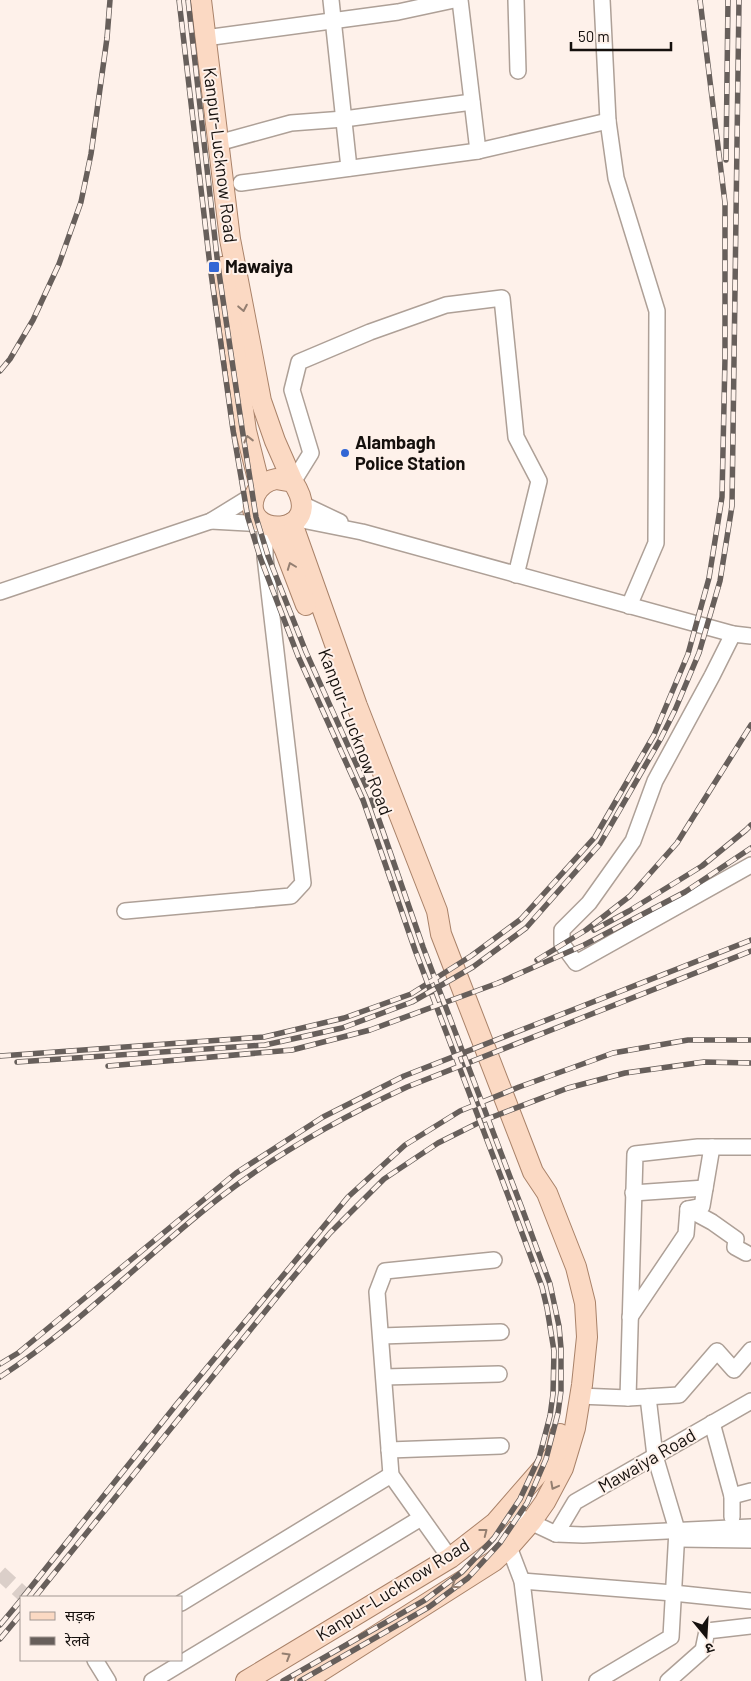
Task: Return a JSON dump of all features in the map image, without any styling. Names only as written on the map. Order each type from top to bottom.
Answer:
[{"type":"main road","name":"Kanpur-Lucknow Road","points":[[187,0],[234,354],[246,431],[258,490],[253,507],[256,514],[286,519]]},
{"type":"main road","name":"Kanpur-Lucknow Road","points":[[201,0],[230,239],[261,401],[275,441],[293,482],[300,492],[286,519],[285,550],[425,914],[441,934],[533,1172],[547,1193],[576,1267],[585,1303],[586,1337],[575,1428],[562,1468],[531,1522],[509,1547],[494,1560],[314,1679]]},
{"type":"main road","points":[[258,490],[270,480],[276,479],[293,482]]},
{"type":"main road","name":"Kanpur-Lucknow Road","points":[[246,1681],[450,1558],[495,1523],[556,1453],[567,1396],[574,1337],[571,1300],[564,1272],[535,1194],[533,1172]]},
{"type":"street","points":[[331,0],[349,168]]},
{"type":"street","points":[[206,38],[334,22],[398,12],[454,0]]},
{"type":"street","points":[[460,0],[478,151]]},
{"type":"street","points":[[516,0],[518,71]]},
{"type":"street","points":[[602,0],[608,121],[616,178],[657,312],[656,544],[629,606]]},
{"type":"street","points":[[218,143],[291,123],[344,119],[472,102]]},
{"type":"street","points":[[241,183],[478,151],[608,121]]},
{"type":"street","points":[[293,482],[311,453],[292,390],[299,362],[370,332],[446,305],[502,298],[516,437],[539,481],[516,575]]},
{"type":"street","points":[[0,592],[211,521],[258,490]]},
{"type":"street","points":[[211,521],[286,519],[362,532],[733,634],[751,636]]},
{"type":"street","points":[[125,911],[291,896],[303,882],[265,557],[286,519]]},
{"type":"street","points":[[733,634],[656,782],[633,841],[589,903],[562,930],[562,944],[576,963],[751,864]]},
{"type":"street","points":[[628,1398],[634,1154],[712,1147],[751,1147]]},
{"type":"street","points":[[688,1209],[702,1206],[712,1147]]},
{"type":"street","points":[[633,1193],[705,1188]]},
{"type":"street","points":[[688,1209],[712,1222],[736,1239],[735,1247],[746,1253]]},
{"type":"street","points":[[630,1317],[686,1234],[688,1209]]},
{"type":"street","points":[[450,1558],[391,1475],[377,1292],[385,1271],[494,1260]]},
{"type":"street","points":[[381,1336],[501,1332]]},
{"type":"street","points":[[579,1396],[628,1398],[679,1395],[717,1351],[734,1370],[751,1350]]},
{"type":"street","points":[[384,1378],[499,1374]]},
{"type":"street","points":[[597,1681],[671,1636],[676,1535],[655,1456],[648,1397]]},
{"type":"street","name":"Mawaiya Road","points":[[556,1534],[575,1502],[751,1401]]},
{"type":"street","points":[[712,1424],[732,1496],[732,1517]]},
{"type":"street","points":[[389,1450],[501,1446]]},
{"type":"street","points":[[182,1602],[391,1475]]},
{"type":"street","points":[[732,1496],[751,1491]]},
{"type":"street","points":[[505,1510],[556,1534],[676,1535],[751,1540]]},
{"type":"street","points":[[676,1535],[700,1518],[751,1517]]},
{"type":"street","points":[[152,1681],[421,1518]]},
{"type":"street","points":[[676,1535],[751,1527]]},
{"type":"street","points":[[509,1547],[522,1581],[534,1681]]},
{"type":"street","points":[[522,1581],[751,1601]]},
{"type":"street","points":[[668,1681],[703,1650],[707,1631],[751,1626]]},
{"type":"street","points":[[95,1661],[108,1681]]},
{"type":"tunnel","points":[[0,1573],[25,1596]]},
{"type":"railway","points":[[0,371],[10,359],[33,320],[59,264],[81,202],[91,154],[107,38],[110,0]]},
{"type":"railway","points":[[179,0],[210,266],[233,430],[248,518],[260,557],[298,656],[363,800],[415,950],[542,1287],[554,1351],[553,1394],[550,1416],[539,1458],[520,1499],[494,1538],[462,1572],[425,1600],[283,1681]]},
{"type":"railway","points":[[188,0],[218,266],[256,517],[268,556],[306,652],[371,797],[423,947],[550,1284],[559,1326],[561,1348],[561,1391],[558,1413],[546,1459],[527,1503],[500,1543],[468,1578],[429,1607],[300,1681]]},
{"type":"railway","points":[[0,1056],[264,1037],[344,1018],[411,994],[471,956],[521,919],[595,837],[654,735],[688,654],[709,578],[722,497],[725,358],[725,203],[700,0]]},
{"type":"railway","points":[[726,160],[728,0]]},
{"type":"railway","points":[[17,1062],[265,1045],[342,1028],[412,1002],[473,967],[526,928],[600,844],[660,740],[675,710],[699,653],[720,581],[732,506],[739,0]]},
{"type":"railway","points":[[537,960],[586,930],[630,896],[677,843],[751,725]]},
{"type":"railway","points":[[594,930],[702,866],[751,825]]},
{"type":"railway","points":[[108,1066],[292,1050],[370,1030],[498,983],[584,945],[685,892],[751,848]]},
{"type":"railway","points":[[0,1364],[18,1353],[236,1173],[323,1117],[404,1076],[751,940]]},
{"type":"railway","points":[[0,1377],[84,1314],[218,1199],[263,1167],[309,1138],[357,1111],[407,1087],[751,951]]},
{"type":"railway","points":[[24,1596],[176,1405],[348,1197],[405,1145],[460,1111],[519,1087],[613,1053],[688,1040],[751,1040]]},
{"type":"railway","points":[[36,1596],[330,1233],[384,1179],[438,1143],[482,1121],[568,1088],[625,1073],[704,1062],[751,1063]]},
{"type":"railway","points":[[0,1625],[20,1601]]},
{"type":"railway","points":[[0,1639],[20,1615]]},
{"type":"place","name":"Mawaiya","points":[[214,267]]},
{"type":"place","name":"Alambagh Police Station","points":[[345,453]]}]
